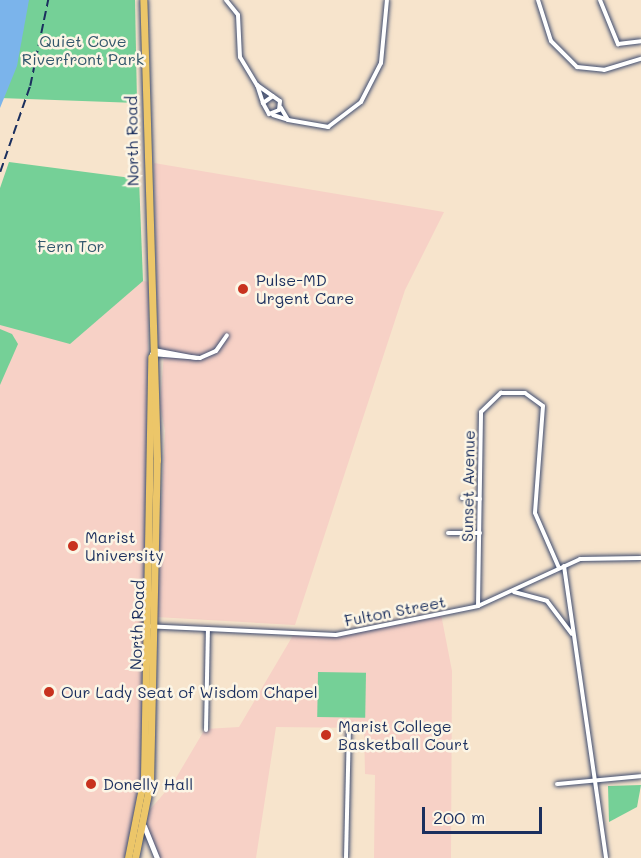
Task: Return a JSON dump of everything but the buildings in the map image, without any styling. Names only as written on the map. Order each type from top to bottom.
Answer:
[{"type":"highway","name":"North Road","points":[[128,858],[139,820],[144,777],[146,626],[157,460],[151,352],[143,0]]},
{"type":"highway","name":"North Road","points":[[135,858],[144,826],[151,775],[146,626]]},
{"type":"street","points":[[226,0],[238,15],[240,57],[253,79],[273,96],[288,120]]},
{"type":"street","points":[[258,85],[263,103],[272,115],[328,127],[361,102],[381,63],[387,0]]},
{"type":"street","points":[[538,0],[551,40],[577,67],[604,70],[641,59]]},
{"type":"street","points":[[600,0],[618,44],[641,41]]},
{"type":"street","points":[[263,103],[273,96]]},
{"type":"street","points":[[272,115],[280,107]]},
{"type":"street","points":[[151,352],[197,358],[216,351],[227,335]]},
{"type":"street","name":"Sunset Avenue","points":[[478,606],[481,412],[492,397],[517,392],[543,406],[535,513],[559,568]]},
{"type":"street","points":[[462,498],[480,499]]},
{"type":"street","points":[[448,533],[480,533]]},
{"type":"street","name":"Fulton Street","points":[[146,626],[331,635],[478,606],[559,568],[589,557],[641,558]]},
{"type":"street","points":[[564,566],[578,648],[606,858]]},
{"type":"street","points":[[505,594],[523,591],[547,601],[563,619],[578,648]]},
{"type":"street","points":[[206,730],[208,629]]},
{"type":"street","points":[[345,858],[349,727]]},
{"type":"street","points":[[557,784],[641,776]]},
{"type":"street","points":[[144,826],[156,853]]},
{"type":"shaded area","points":[[154,163],[444,212],[405,290],[295,625],[156,617],[165,431],[160,406],[164,353],[158,344]]},
{"type":"shaded area","name":"Marist University","points":[[0,257],[149,282],[143,627],[150,628],[147,813],[173,783],[205,729],[239,727],[295,632],[334,637],[441,614],[452,671],[451,858],[374,858],[375,775],[365,774],[364,728],[276,727],[256,858],[159,858],[145,826],[135,858],[0,858]]},
{"type":"green space","name":"Quiet Cove Riverfront Park","points":[[28,0],[135,0],[137,103],[0,98]]},
{"type":"green space","name":"Fern Tor","points":[[9,162],[139,179],[143,281],[70,344],[0,325],[0,188]]},
{"type":"green space","points":[[0,329],[12,334],[18,344],[0,385]]},
{"type":"green space","points":[[318,672],[366,673],[365,718],[317,717]]},
{"type":"green space","points":[[641,785],[637,807],[609,822],[608,786]]},
{"type":"water","points":[[0,0],[29,0],[17,66],[0,108]]},
{"type":"railway","points":[[0,172],[30,86],[48,0]]},
{"type":"place","name":"Pulse-MD Urgent Care","points":[[243,289]]},
{"type":"place","name":"Marist University","points":[[73,546]]},
{"type":"place","name":"Our Lady Seat of Wisdom Chapel","points":[[49,692]]},
{"type":"place","name":"Marist College Basketball Court","points":[[326,735]]},
{"type":"place","name":"Donelly Hall","points":[[91,784]]}]
